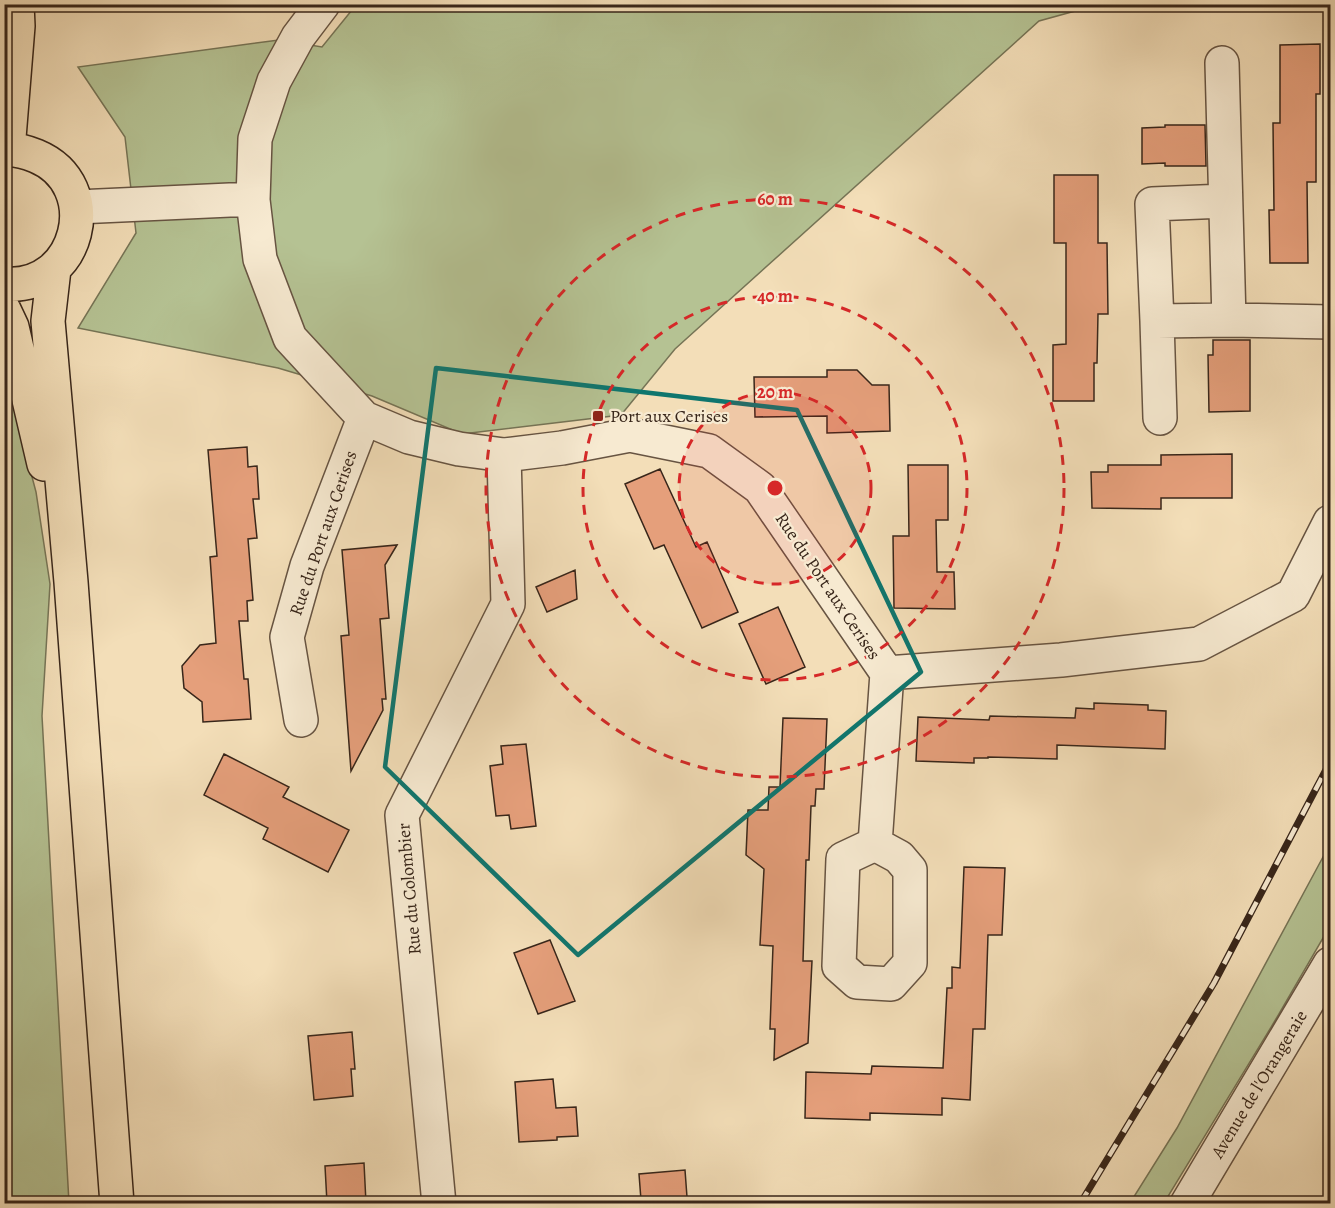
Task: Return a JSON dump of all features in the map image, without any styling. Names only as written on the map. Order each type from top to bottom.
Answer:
[{"type":"main road","points":[[4,284],[14,285],[35,280],[54,269],[68,251],[76,230],[77,207],[71,189],[60,172],[46,160],[28,152],[6,150],[18,27],[17,4]]},
{"type":"main road","points":[[54,269],[48,321],[71,582],[117,1203]]},
{"type":"main road","points":[[4,310],[12,327],[71,582]]},
{"type":"street","name":"Rue du Port aux Cerises","points":[[323,4],[298,37],[274,81],[255,139],[253,200],[260,259],[290,338],[364,418],[409,437],[504,455],[562,448],[630,435],[709,451],[760,488],[887,673],[875,844]]},
{"type":"street","points":[[1222,63],[1229,320]]},
{"type":"street","points":[[77,207],[253,200]]},
{"type":"street","points":[[1160,418],[1152,204],[1225,201]]},
{"type":"street","points":[[1157,321],[1330,322]]},
{"type":"street","name":"Rue du Port aux Cerises","points":[[301,720],[288,637],[307,566],[364,418]]},
{"type":"street","name":"Rue du Colombier","points":[[439,1203],[402,816],[508,604],[504,455]]},
{"type":"street","name":"Rue du Port aux Cerises","points":[[887,673],[1061,660],[1199,644],[1293,595],[1330,522]]},
{"type":"street","name":"Avenue de l'Orangeraie","points":[[1186,1203],[1330,964]]},
{"type":"highlighted area","points":[[436,368],[797,410],[921,672],[578,955],[385,767]]},
{"type":"green space","points":[[356,5],[1097,5],[1039,21],[675,349],[621,415],[462,434],[372,396],[278,368],[78,328],[136,233],[125,137],[78,67],[279,40],[322,47]]},
{"type":"green space","points":[[4,371],[36,492],[50,584],[42,716],[69,1203],[5,1203]]},
{"type":"green space","points":[[1330,844],[1330,926],[1164,1203],[1130,1203],[1177,1128]]},
{"type":"building","points":[[1320,44],[1320,94],[1316,94],[1316,182],[1307,182],[1308,263],[1270,263],[1269,210],[1274,210],[1273,123],[1280,123],[1280,45]]},
{"type":"building","points":[[1165,125],[1205,125],[1206,166],[1142,164],[1142,128],[1165,127]]},
{"type":"building","points":[[1054,175],[1098,175],[1098,243],[1107,243],[1108,314],[1098,314],[1094,401],[1053,401],[1053,345],[1066,344],[1066,243],[1054,243]]},
{"type":"building","points":[[1213,340],[1250,340],[1250,411],[1209,412],[1208,355],[1213,355]]},
{"type":"building","points":[[827,370],[857,370],[872,385],[889,385],[890,431],[827,433],[827,416],[755,417],[754,377],[827,377]]},
{"type":"building","points":[[247,447],[248,467],[257,466],[259,499],[253,499],[257,538],[248,539],[253,600],[247,601],[248,621],[239,621],[244,679],[248,679],[251,719],[203,722],[202,702],[184,688],[182,666],[200,645],[216,643],[210,557],[217,556],[208,450]]},
{"type":"building","points":[[1232,454],[1232,498],[1161,498],[1161,509],[1092,508],[1091,472],[1108,472],[1108,465],[1161,465],[1161,455]]},
{"type":"building","points":[[908,465],[948,465],[948,520],[936,520],[937,572],[954,572],[955,609],[894,608],[893,536],[909,536]]},
{"type":"building","points":[[660,469],[696,547],[707,542],[738,612],[702,628],[664,545],[654,549],[625,484]]},
{"type":"building","points":[[397,545],[385,565],[389,618],[380,619],[386,699],[382,699],[383,710],[351,771],[341,636],[349,635],[342,550]]},
{"type":"building","points":[[575,570],[577,599],[547,612],[536,587]]},
{"type":"building","points":[[778,607],[805,667],[766,684],[739,624]]},
{"type":"building","points":[[1094,703],[1148,705],[1148,710],[1166,711],[1165,749],[1057,745],[1057,759],[988,757],[974,758],[974,763],[916,761],[918,717],[989,720],[990,716],[1075,718],[1076,708],[1094,709]]},
{"type":"building","points":[[783,718],[827,719],[824,789],[816,789],[815,806],[811,806],[809,860],[806,860],[803,961],[812,961],[808,1043],[774,1060],[775,1029],[770,1029],[773,946],[760,945],[764,869],[746,855],[748,810],[768,810],[769,787],[780,787]]},
{"type":"building","points":[[526,744],[536,826],[511,829],[509,815],[496,816],[490,766],[503,764],[501,746]]},
{"type":"building","points":[[224,754],[289,787],[283,797],[349,830],[328,872],[263,839],[268,828],[204,795]]},
{"type":"building","points":[[964,867],[1005,868],[1002,935],[988,935],[985,1029],[973,1029],[970,1100],[942,1098],[942,1115],[870,1113],[870,1120],[805,1118],[806,1072],[871,1074],[872,1066],[943,1068],[947,988],[952,988],[952,967],[960,968]]},
{"type":"building","points":[[550,940],[575,1001],[538,1014],[514,953]]},
{"type":"building","points":[[352,1032],[355,1069],[351,1069],[353,1096],[314,1100],[308,1036]]},
{"type":"building","points":[[553,1079],[556,1108],[576,1107],[578,1136],[557,1137],[557,1140],[519,1142],[515,1082]]},
{"type":"building","points":[[364,1163],[366,1203],[327,1203],[325,1166]]},
{"type":"building","points":[[685,1170],[687,1197],[641,1200],[639,1174]]},
{"type":"railway","points":[[1080,1204],[1214,983],[1330,762]]},
{"type":"place","name":"Port aux Cerises","points":[[598,416]]}]
